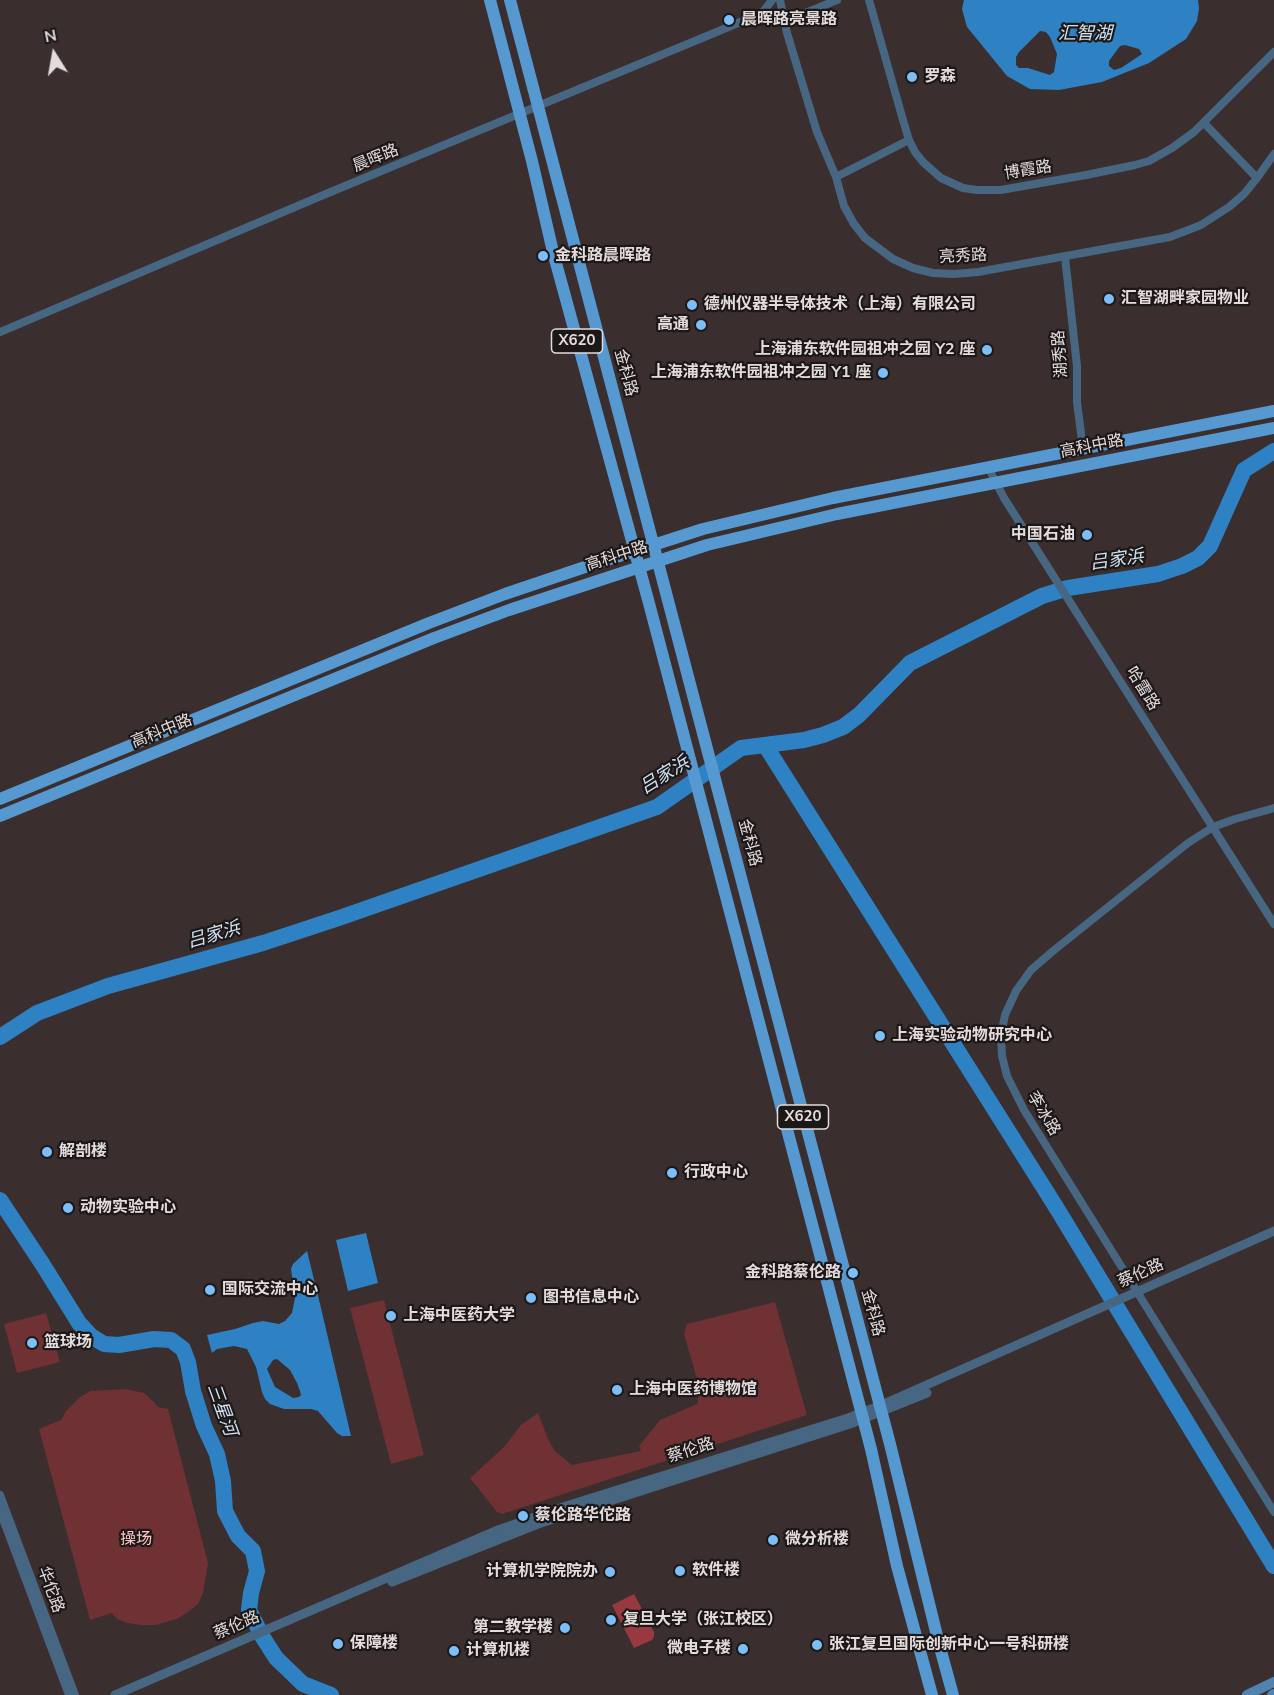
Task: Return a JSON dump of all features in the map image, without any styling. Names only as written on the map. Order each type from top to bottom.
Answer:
[{"type":"main road","name":"X620","points":[[490,0],[553,252],[639,567],[862,1416],[897,1566],[932,1695]]},
{"type":"main road","name":"金科路","points":[[510,0],[953,1695]]},
{"type":"main road","name":"高科中路","points":[[0,797],[429,623],[505,594],[654,544],[780,510],[1274,411]]},
{"type":"main road","name":"高科中路","points":[[4,815],[434,638],[509,610],[707,545],[826,517],[1274,428]]},
{"type":"main road","points":[[1247,1695],[1274,1682]]},
{"type":"street","points":[[772,0],[763,12],[783,17],[803,14],[837,0]]},
{"type":"street","name":"亮秀路","points":[[780,0],[817,132],[836,177],[844,206],[865,238],[893,259],[913,268],[933,273],[978,272],[1155,241],[1183,233],[1201,225],[1244,194],[1274,154]]},
{"type":"street","name":"博霞路","points":[[869,0],[909,140],[923,162],[941,178],[963,188],[989,190],[1086,176],[1149,161],[1172,148],[1204,123],[1274,52]]},
{"type":"street","name":"晨晖路","points":[[0,332],[763,12]]},
{"type":"street","points":[[1204,123],[1257,178]]},
{"type":"street","points":[[836,177],[909,140]]},
{"type":"street","name":"湖秀路","points":[[1065,257],[1083,449]]},
{"type":"street","name":"哈雷路","points":[[988,467],[1053,575],[1274,924]]},
{"type":"street","points":[[0,797],[4,815]]},
{"type":"street","name":"李冰路","points":[[1274,808],[1213,827],[1188,843],[1053,951],[1031,970],[1016,991],[1005,1015],[1001,1035],[1002,1056],[1015,1094],[1135,1297],[1274,1512]]},
{"type":"street","name":"蔡伦路","points":[[1135,1297],[1274,1231]]},
{"type":"street","name":"蔡伦路","points":[[115,1695],[249,1640],[525,1520],[880,1409],[1274,1237]]},
{"type":"street","name":"华佗路","points":[[0,1495],[75,1695]]},
{"type":"street","name":"华佗路","points":[[0,1511],[69,1695]]},
{"type":"street","name":"蔡伦路","points":[[128,1695],[249,1640]]},
{"type":"green space","points":[[384,1300],[424,1455],[391,1464],[350,1308]]},
{"type":"green space","points":[[775,1302],[807,1415],[502,1514],[497,1512],[470,1478],[504,1447],[521,1425],[538,1413],[555,1451],[572,1465],[641,1451],[639,1446],[660,1420],[697,1404],[699,1386],[684,1334],[687,1324]]},
{"type":"green space","name":"篮球场","points":[[46,1313],[60,1362],[17,1373],[4,1324]]},
{"type":"green space","name":"操场","points":[[126,1389],[144,1393],[158,1407],[168,1409],[208,1563],[203,1593],[198,1604],[177,1619],[155,1625],[128,1623],[117,1619],[112,1613],[90,1620],[39,1429],[61,1420],[66,1411],[80,1397],[91,1391]]},
{"type":"shaded area","points":[[634,1594],[654,1632],[654,1637],[634,1648],[612,1605]]},
{"type":"water","name":"汇智湖","points":[[964,0],[1198,0],[1199,8],[1197,21],[1186,39],[1149,63],[1102,82],[1059,90],[1030,89],[1007,76],[967,27],[962,9]],"holes":[[[1040,31],[1046,32],[1050,37],[1057,54],[1054,72],[1050,75],[1028,68],[1019,68],[1016,65],[1019,52]],[[1120,46],[1139,49],[1142,54],[1114,70],[1109,66],[1109,61]]]},
{"type":"water","points":[[366,1233],[378,1283],[348,1291],[336,1240]]},
{"type":"water","points":[[307,1251],[351,1436],[342,1436],[337,1433],[318,1411],[284,1409],[270,1404],[262,1392],[256,1367],[247,1349],[234,1346],[217,1349],[212,1353],[207,1335],[263,1321],[279,1324],[285,1321],[292,1313],[295,1298],[291,1269],[293,1264]],"holes":[[[277,1359],[290,1370],[300,1391],[299,1397],[293,1398],[275,1387],[267,1369],[273,1360]]]},
{"type":"waterway","name":"吕家浜","points":[[0,1037],[37,1013],[108,986],[263,943],[657,807],[741,748],[804,740],[843,727],[859,715],[910,663],[1042,596],[1068,588],[1158,574],[1198,558],[1210,546],[1244,470],[1274,451]]},
{"type":"waterway","points":[[765,745],[1056,1207],[1274,1566]]},
{"type":"waterway","name":"三星河","points":[[0,1200],[79,1323],[91,1336],[104,1344],[119,1345],[154,1339],[171,1340],[183,1349],[204,1426],[217,1454],[223,1481],[225,1511],[238,1536],[253,1551],[257,1571],[249,1610],[276,1658],[303,1684],[331,1695]]},
{"type":"place","name":"晨晖路亮景路","points":[[729,20]]},
{"type":"place","name":"罗森","points":[[912,77]]},
{"type":"place","name":"金科路晨晖路","points":[[543,256]]},
{"type":"place","name":"汇智湖畔家园物业","points":[[1109,299]]},
{"type":"place","name":"德州仪器半导体技术（上海）有限公司","points":[[692,305]]},
{"type":"place","name":"高通","points":[[701,325]]},
{"type":"place","name":"上海浦东软件园祖冲之园 Y2 座","points":[[987,350]]},
{"type":"place","name":"上海浦东软件园祖冲之园 Y1 座","points":[[883,373]]},
{"type":"place","name":"中国石油","points":[[1087,535]]},
{"type":"place","name":"上海实验动物研究中心","points":[[880,1036]]},
{"type":"place","name":"解剖楼","points":[[47,1152]]},
{"type":"place","name":"行政中心","points":[[672,1173]]},
{"type":"place","name":"动物实验中心","points":[[68,1208]]},
{"type":"place","name":"金科路蔡伦路","points":[[853,1273]]},
{"type":"place","name":"国际交流中心","points":[[210,1290]]},
{"type":"place","name":"图书信息中心","points":[[531,1298]]},
{"type":"place","name":"上海中医药大学","points":[[391,1316]]},
{"type":"place","name":"篮球场","points":[[32,1343]]},
{"type":"place","name":"上海中医药博物馆","points":[[617,1390]]},
{"type":"place","name":"蔡伦路华佗路","points":[[523,1516]]},
{"type":"place","name":"微分析楼","points":[[773,1540]]},
{"type":"place","name":"软件楼","points":[[680,1571]]},
{"type":"place","name":"计算机学院院办","points":[[610,1572]]},
{"type":"place","name":"复旦大学（张江校区）","points":[[611,1620]]},
{"type":"place","name":"第二教学楼","points":[[565,1628]]},
{"type":"place","name":"保障楼","points":[[338,1644]]},
{"type":"place","name":"张江复旦国际创新中心一号科研楼","points":[[817,1645]]},
{"type":"place","name":"微电子楼","points":[[743,1649]]},
{"type":"place","name":"计算机楼","points":[[454,1651]]}]
